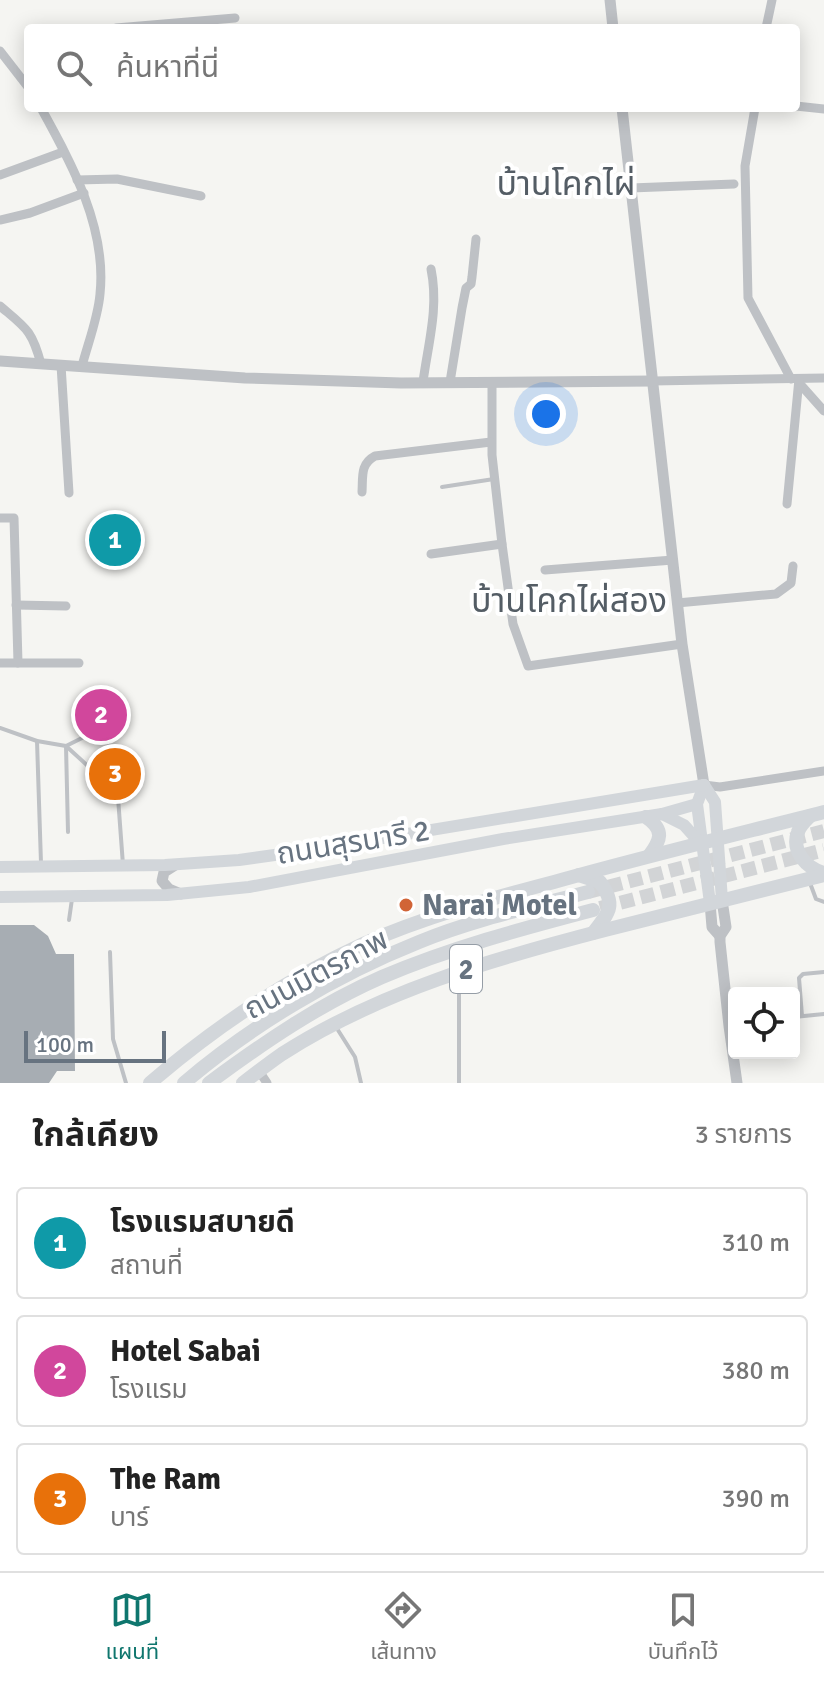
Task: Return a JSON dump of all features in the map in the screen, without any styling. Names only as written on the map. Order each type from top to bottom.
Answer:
[{"type":"highway","name":"ถนนมิตรภาพ","points":[[150,1083],[237,1014],[363,945],[428,918],[649,856],[817,814]]},
{"type":"highway","points":[[817,814],[800,827],[796,843],[805,863],[824,874]]},
{"type":"highway","points":[[646,817],[659,832],[657,845],[649,856]]},
{"type":"highway","name":"ถนนมิตรภาพ","points":[[243,1083],[263,1077],[282,1054],[335,1025],[457,972],[518,953],[824,874]]},
{"type":"highway","points":[[579,875],[600,882],[610,900],[608,915],[593,933]]},
{"type":"highway","name":"ถนนมิตรภาพ","points":[[184,1083],[237,1042],[298,1002],[372,962],[467,924],[588,892]]},
{"type":"highway","name":"ถนนมิตรภาพ","points":[[209,1083],[319,1009],[380,978],[471,943],[593,910]]},
{"type":"main road","points":[[704,785],[697,804],[701,844],[716,902]]},
{"type":"main road","points":[[704,785],[715,802],[718,839],[716,902]]},
{"type":"main road","name":"ถนนสุรนารี 2","points":[[0,867],[123,866],[239,860],[704,785]]},
{"type":"main road","name":"ถนนสุรนารี 2","points":[[0,897],[182,894],[249,887],[503,839],[646,817],[697,804]]},
{"type":"main road","points":[[662,814],[684,825],[701,844]]},
{"type":"street","points":[[610,0],[613,24]]},
{"type":"street","points":[[767,24],[772,0]]},
{"type":"street","points":[[164,24],[235,18]]},
{"type":"street","points":[[0,51],[24,82]]},
{"type":"street","points":[[800,106],[824,109]]},
{"type":"street","points":[[45,112],[84,193],[101,254],[100,296],[82,366]]},
{"type":"street","points":[[622,112],[677,603],[704,785],[720,787],[824,771]]},
{"type":"street","points":[[754,112],[745,166],[748,298],[796,381],[824,411]]},
{"type":"street","points":[[0,175],[63,152]]},
{"type":"street","points":[[77,180],[117,179],[201,196]]},
{"type":"street","points":[[631,188],[734,184]]},
{"type":"street","points":[[0,220],[30,213],[84,193]]},
{"type":"street","points":[[450,382],[466,288],[471,284],[476,239]]},
{"type":"street","points":[[423,382],[435,308],[431,269]]},
{"type":"street","points":[[0,306],[25,327],[34,340],[41,364]]},
{"type":"street","points":[[0,361],[245,378],[423,382],[796,381],[824,378]]},
{"type":"street","points":[[61,365],[69,493]]},
{"type":"street","points":[[787,504],[796,381]]},
{"type":"street","points":[[492,382],[491,442],[502,544],[513,624],[528,666],[682,644]]},
{"type":"street","points":[[362,492],[364,465],[375,456],[491,442]]},
{"type":"street","points":[[0,518],[14,518],[18,663]]},
{"type":"street","points":[[431,554],[502,544]]},
{"type":"street","points":[[545,570],[673,560]]},
{"type":"street","points":[[677,603],[776,594],[791,583],[793,566]]},
{"type":"street","points":[[16,605],[66,606]]},
{"type":"street","points":[[0,663],[79,663]]},
{"type":"street","points":[[178,864],[164,872],[162,880],[164,885],[182,894]]},
{"type":"street","points":[[716,902],[712,927],[720,936],[728,1001]]},
{"type":"street","points":[[734,1059],[737,1083]]},
{"type":"lane","points":[[442,487],[494,479]]},
{"type":"lane","points":[[0,728],[37,741],[66,746],[89,767],[117,784]]},
{"type":"lane","points":[[66,746],[92,736],[108,744],[113,752],[123,866]]},
{"type":"lane","points":[[37,741],[42,866]]},
{"type":"lane","points":[[66,746],[68,832]]},
{"type":"lane","points":[[808,879],[816,899],[824,902]]},
{"type":"lane","points":[[69,920],[73,896]]},
{"type":"lane","points":[[110,952],[113,1039],[126,1083]]},
{"type":"lane","points":[[457,972],[460,981],[459,1083]]},
{"type":"lane","points":[[824,972],[803,974],[799,978],[802,1016],[824,1014]]},
{"type":"lane","points":[[335,1025],[355,1057],[361,1083]]},
{"type":"building","points":[[0,925],[34,925],[48,936],[56,954],[74,954],[75,1071],[57,1071],[49,1083],[0,1083]]},
{"type":"tunnel","points":[[588,892],[824,831]]},
{"type":"tunnel","points":[[600,908],[824,850]]},
{"type":"place","name":"โรงแรมสบายดี","points":[[115,540]]},
{"type":"place","name":"Hotel Sabai","points":[[101,715]]},
{"type":"place","name":"The Ram","points":[[115,774]]},
{"type":"place","name":"Narai Motel","points":[[406,905]]},
{"type":"district","name":"บ้านโคกไผ่","points":[[566,183]]},
{"type":"district","name":"บ้านโคกไผ่สอง","points":[[569,600]]}]
